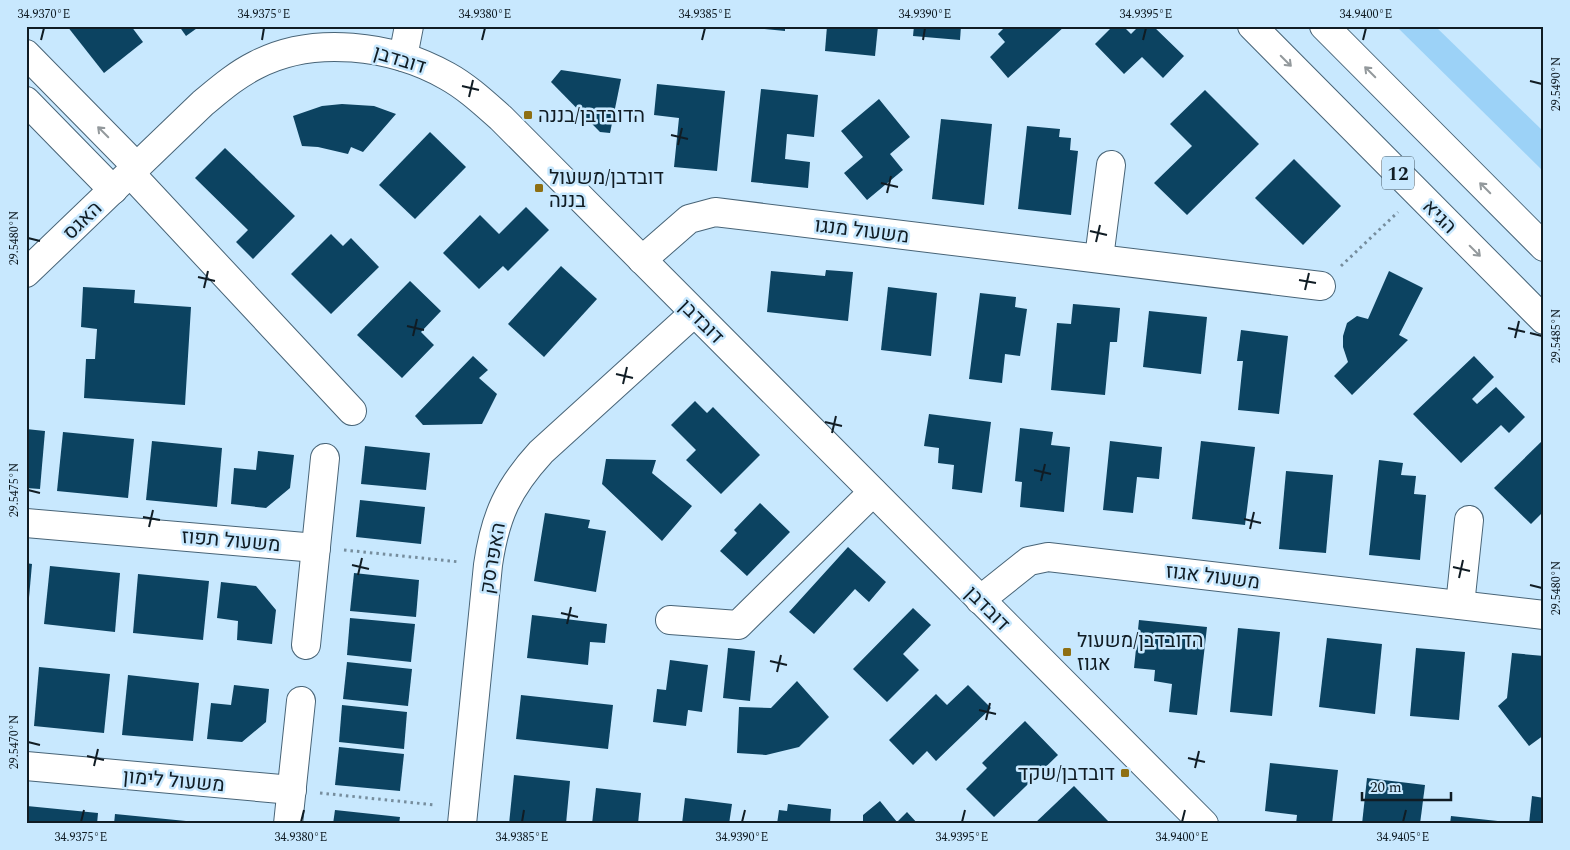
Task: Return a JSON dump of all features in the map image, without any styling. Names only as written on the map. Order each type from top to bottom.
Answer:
[{"type":"main road","points":[[403,57],[409,26]]},
{"type":"main road","name":"הגיא","points":[[1252,26],[1544,320]]},
{"type":"main road","name":"12","points":[[1324,26],[1544,247]]},
{"type":"main road","name":"דובדבן","points":[[127,176],[203,103],[229,81],[258,64],[288,53],[320,48],[352,47],[385,52],[417,61],[447,76],[475,95],[501,118],[1204,824]]},
{"type":"main road","points":[[26,54],[127,176],[352,411]]},
{"type":"main road","points":[[26,101],[127,176]]},
{"type":"main road","points":[[1098,258],[1111,165]]},
{"type":"main road","name":"האגס","points":[[26,273],[127,176]]},
{"type":"main road","name":"משעול מנגו","points":[[642,260],[688,219],[715,212],[1320,286]]},
{"type":"main road","name":"האפרסק","points":[[463,816],[488,565],[494,533],[501,511],[511,490],[541,452],[694,313]]},
{"type":"main road","points":[[306,644],[325,458]]},
{"type":"main road","points":[[670,620],[738,625],[873,492]]},
{"type":"main road","points":[[1460,605],[1469,520]]},
{"type":"main road","name":"משעול תפוז","points":[[26,523],[316,548]]},
{"type":"main road","name":"משעול אגוז","points":[[980,600],[1029,561],[1048,557],[1544,615]]},
{"type":"main road","points":[[288,824],[300,701]]},
{"type":"main road","name":"משעול לימון","points":[[26,766],[292,790]]},
{"type":"path","points":[[1320,286],[1418,194]]},
{"type":"path","points":[[316,548],[488,565]]},
{"type":"path","points":[[292,790],[463,816]]},
{"type":"shaded area","points":[[1396,26],[1435,26],[1544,132],[1544,172]]},
{"type":"building","points":[[67,26],[131,26],[143,42],[104,73]]},
{"type":"building","points":[[179,26],[200,26],[186,36]]},
{"type":"building","points":[[755,26],[785,26],[785,31],[755,28]]},
{"type":"building","points":[[827,26],[878,26],[875,56],[825,51]]},
{"type":"building","points":[[914,26],[961,26],[960,40],[913,36]]},
{"type":"building","points":[[1006,26],[1065,26],[1008,78],[990,57],[1005,42],[998,34]]},
{"type":"building","points":[[1113,26],[1123,26],[1131,34],[1139,26],[1153,26],[1184,56],[1163,78],[1142,57],[1124,74],[1095,44]]},
{"type":"building","points":[[561,70],[621,79],[610,133],[600,132],[551,82]]},
{"type":"building","points":[[657,84],[725,91],[717,171],[674,167],[679,118],[654,115]]},
{"type":"building","points":[[761,89],[818,95],[814,137],[787,134],[785,159],[810,162],[808,188],[751,182]]},
{"type":"building","points":[[1205,90],[1259,144],[1187,215],[1154,183],[1192,146],[1170,124]]},
{"type":"building","points":[[879,99],[910,137],[890,154],[903,170],[867,200],[844,173],[863,157],[841,131]]},
{"type":"building","points":[[342,104],[374,106],[396,114],[363,152],[351,147],[348,154],[318,147],[302,146],[293,116],[322,106]]},
{"type":"building","points":[[941,119],[992,124],[984,205],[932,199]]},
{"type":"building","points":[[1027,126],[1060,129],[1059,137],[1071,138],[1070,150],[1078,151],[1071,215],[1018,209]]},
{"type":"building","points":[[430,132],[466,167],[415,219],[379,185]]},
{"type":"building","points":[[225,148],[295,216],[253,259],[236,242],[248,230],[195,178]]},
{"type":"building","points":[[1294,159],[1341,206],[1303,245],[1255,198]]},
{"type":"building","points":[[526,207],[549,230],[508,271],[503,266],[479,289],[443,253],[480,215],[499,234]]},
{"type":"building","points":[[331,234],[343,246],[351,238],[379,267],[331,314],[291,274]]},
{"type":"building","points":[[561,266],[597,299],[544,357],[508,324]]},
{"type":"building","points":[[826,270],[853,272],[848,321],[767,312],[771,271],[825,276]]},
{"type":"building","points":[[1389,271],[1423,288],[1399,335],[1408,340],[1352,395],[1334,376],[1348,362],[1343,347],[1343,336],[1347,323],[1357,316],[1368,319]]},
{"type":"building","points":[[410,281],[441,311],[421,332],[434,345],[402,378],[357,335]]},
{"type":"building","points":[[83,287],[135,290],[134,303],[191,307],[185,405],[84,398],[86,359],[95,359],[97,329],[81,327]]},
{"type":"building","points":[[888,287],[937,293],[931,356],[881,350]]},
{"type":"building","points":[[980,293],[1016,297],[1015,307],[1027,309],[1020,356],[1005,354],[1002,383],[969,379]]},
{"type":"building","points":[[1073,304],[1120,308],[1117,342],[1110,342],[1105,395],[1051,390],[1057,323],[1071,324]]},
{"type":"building","points":[[1149,311],[1207,317],[1201,374],[1143,367]]},
{"type":"building","points":[[1241,330],[1288,336],[1279,414],[1238,410],[1243,361],[1237,361]]},
{"type":"building","points":[[473,356],[488,370],[479,378],[497,394],[482,424],[423,425],[415,416]]},
{"type":"building","points":[[1474,356],[1494,377],[1472,399],[1477,404],[1496,387],[1525,417],[1509,433],[1501,425],[1461,463],[1413,414]]},
{"type":"building","points":[[695,401],[707,413],[713,407],[760,455],[721,494],[686,460],[696,450],[671,425]]},
{"type":"building","points":[[929,414],[991,422],[982,493],[952,489],[954,465],[938,463],[939,448],[924,446]]},
{"type":"building","points":[[1020,428],[1053,432],[1051,445],[1070,447],[1064,512],[1020,507],[1022,482],[1015,481]]},
{"type":"building","points":[[26,429],[45,431],[40,489],[26,488]]},
{"type":"building","points":[[63,432],[134,439],[128,498],[57,491]]},
{"type":"building","points":[[1544,439],[1544,511],[1531,524],[1494,488]]},
{"type":"building","points":[[152,441],[222,448],[217,507],[146,500]]},
{"type":"building","points":[[1110,441],[1162,447],[1159,479],[1137,477],[1133,513],[1103,510]]},
{"type":"building","points":[[1201,441],[1255,447],[1245,525],[1192,519]]},
{"type":"building","points":[[365,446],[430,453],[426,490],[361,484]]},
{"type":"building","points":[[258,451],[294,455],[290,488],[266,508],[231,504],[234,468],[256,470]]},
{"type":"building","points":[[606,459],[656,460],[652,473],[692,506],[662,541],[602,484]]},
{"type":"building","points":[[1379,460],[1403,463],[1401,475],[1416,476],[1414,494],[1426,495],[1420,560],[1369,555]]},
{"type":"building","points":[[1286,471],[1333,475],[1326,553],[1279,549]]},
{"type":"building","points":[[360,500],[425,507],[421,544],[356,537]]},
{"type":"building","points":[[760,503],[790,532],[747,576],[720,551],[737,533],[734,530]]},
{"type":"building","points":[[545,513],[590,520],[588,528],[606,531],[596,592],[534,581]]},
{"type":"building","points":[[848,547],[886,582],[869,602],[855,589],[814,634],[789,612]]},
{"type":"building","points":[[26,563],[32,564],[28,609],[26,609]]},
{"type":"building","points":[[50,566],[120,573],[115,632],[44,624]]},
{"type":"building","points":[[354,573],[419,580],[416,617],[350,611]]},
{"type":"building","points":[[138,574],[209,581],[203,640],[133,633]]},
{"type":"building","points":[[221,582],[256,586],[276,610],[272,644],[237,640],[238,621],[217,618]]},
{"type":"building","points":[[913,608],[931,625],[903,654],[919,670],[887,702],[853,669]]},
{"type":"building","points":[[532,615],[607,624],[605,643],[590,642],[588,665],[527,658]]},
{"type":"building","points":[[350,618],[415,624],[411,662],[347,655]]},
{"type":"building","points":[[1139,620],[1207,627],[1197,715],[1169,712],[1172,684],[1154,681],[1155,670],[1134,668]]},
{"type":"building","points":[[1238,628],[1280,632],[1272,716],[1230,712]]},
{"type":"building","points":[[1327,638],[1382,644],[1375,714],[1319,707]]},
{"type":"building","points":[[728,648],[755,651],[750,701],[723,698]]},
{"type":"building","points":[[1416,648],[1465,652],[1459,720],[1410,716]]},
{"type":"building","points":[[1512,653],[1544,656],[1542,685],[1544,685],[1544,735],[1529,746],[1498,706],[1507,698]]},
{"type":"building","points":[[670,660],[708,665],[702,712],[688,710],[686,726],[653,722],[657,689],[666,690]]},
{"type":"building","points":[[347,662],[412,669],[408,706],[343,699]]},
{"type":"building","points":[[39,667],[110,674],[104,733],[34,726]]},
{"type":"building","points":[[128,675],[199,683],[193,741],[122,735]]},
{"type":"building","points":[[797,681],[829,717],[799,747],[766,755],[737,753],[739,707],[771,708]]},
{"type":"building","points":[[234,685],[269,689],[266,722],[242,742],[207,739],[211,703],[231,705]]},
{"type":"building","points":[[968,685],[991,708],[936,761],[927,751],[913,765],[889,740],[936,694],[947,705]]},
{"type":"building","points":[[521,695],[613,705],[608,749],[516,739]]},
{"type":"building","points":[[342,705],[407,712],[404,749],[339,742]]},
{"type":"building","points":[[1025,721],[1058,755],[994,817],[966,789],[987,768],[982,763]]},
{"type":"building","points":[[339,747],[404,754],[400,791],[335,785]]},
{"type":"building","points":[[1270,763],[1338,770],[1332,824],[1296,824],[1297,815],[1265,811]]},
{"type":"building","points":[[514,775],[570,781],[566,824],[509,824]]},
{"type":"building","points":[[1367,778],[1425,785],[1420,824],[1362,824]]},
{"type":"building","points":[[1074,786],[1109,822],[1107,824],[1034,824]]},
{"type":"building","points":[[596,788],[641,793],[638,824],[592,824]]},
{"type":"building","points":[[1532,796],[1544,798],[1544,824],[1529,824]]},
{"type":"building","points":[[685,798],[732,804],[729,824],[682,824]]},
{"type":"building","points":[[880,801],[897,822],[907,812],[918,824],[863,824],[863,815]]},
{"type":"building","points":[[788,804],[831,809],[830,824],[777,824],[779,810],[787,811]]},
{"type":"building","points":[[27,806],[98,813],[97,824],[26,824]]},
{"type":"building","points":[[335,810],[400,817],[399,824],[333,824]]},
{"type":"building","points":[[115,814],[186,821],[186,824],[114,824]]},
{"type":"building","points":[[1451,816],[1507,822],[1507,824],[1450,824]]},
{"type":"place","name":"הדובדבן/בננה","points":[[528,115]]},
{"type":"place","name":"דובדבן/משעול בננה","points":[[539,188]]},
{"type":"place","name":"הדובדבן/משעול אגוז","points":[[1067,652]]},
{"type":"place","name":"דובדבן/שקד","points":[[1125,773]]}]
